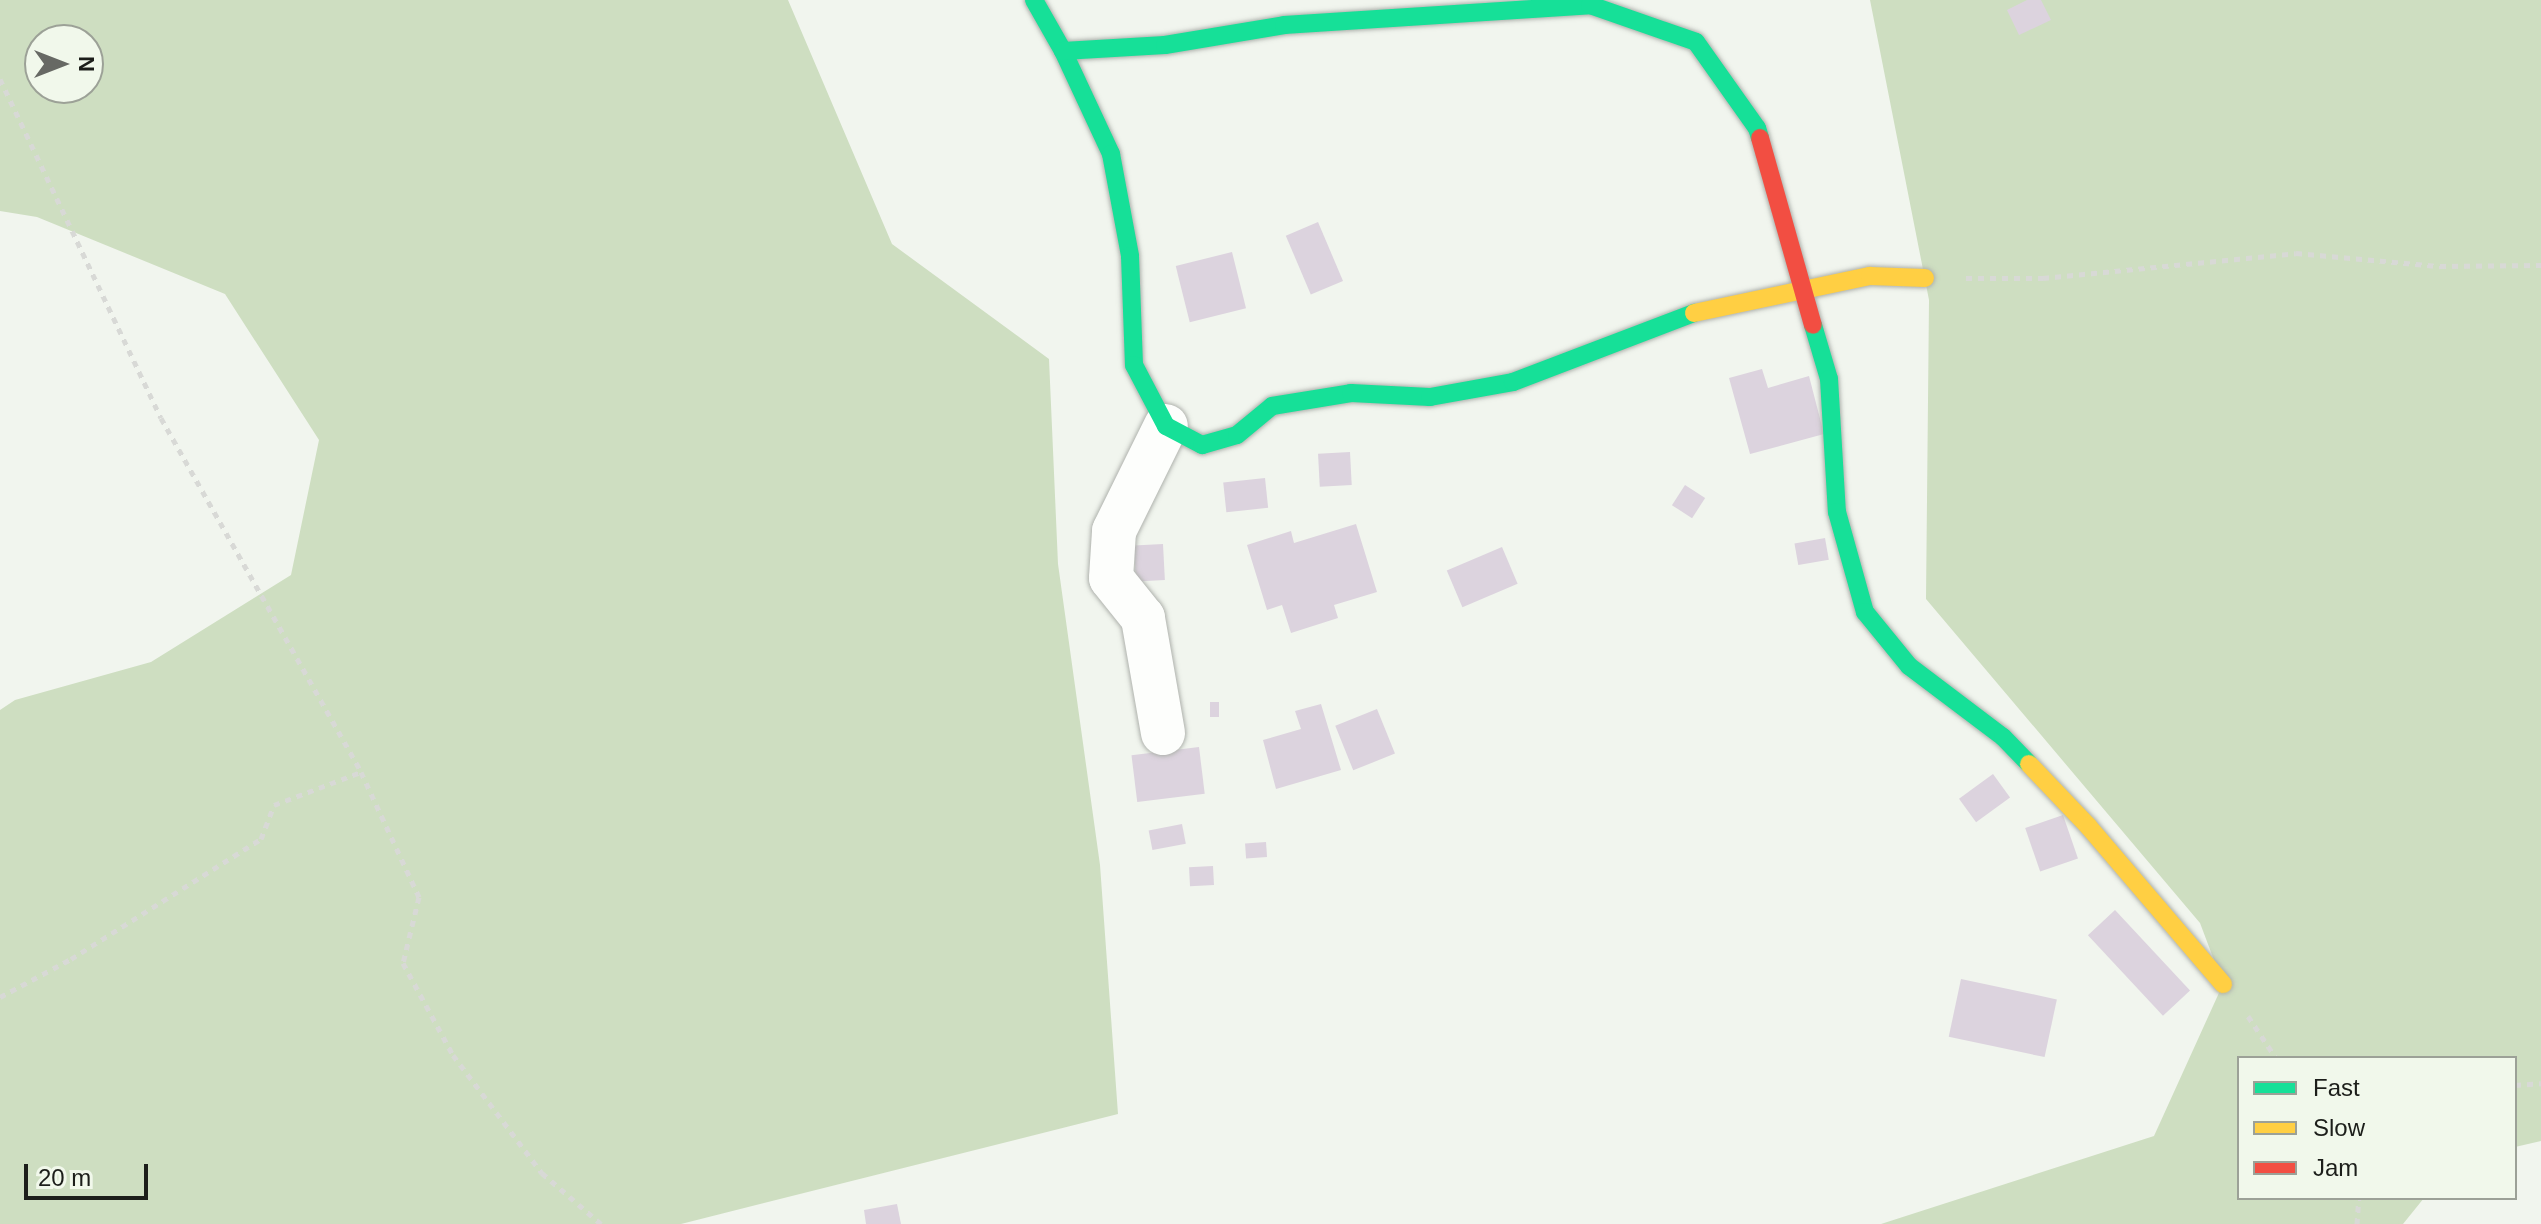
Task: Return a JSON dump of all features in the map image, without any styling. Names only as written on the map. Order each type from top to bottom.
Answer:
[{"type":"street","points":[[1034,0],[1063,51],[1111,154],[1130,256],[1134,365],[1166,426],[1202,445],[1237,435],[1272,406],[1351,393],[1430,397],[1513,382],[1693,313],[1870,276],[1925,278]]},
{"type":"street","points":[[1063,51],[1165,45],[1284,25],[1590,5],[1696,42],[1757,128],[1829,379],[1837,512],[1865,612],[1909,666],[2003,737],[2088,826],[2223,984]]},
{"type":"street","points":[[1163,733],[1143,618],[1111,578],[1114,531],[1166,426]]},
{"type":"path","points":[[0,79],[161,418],[361,772],[419,897],[403,963],[453,1055],[533,1161],[601,1224]]},
{"type":"path","points":[[1925,278],[2043,278],[2296,253],[2440,266],[2541,265]]},
{"type":"path","points":[[0,997],[71,959],[261,839],[274,805],[361,772]]},
{"type":"path","points":[[2517,1085],[2541,1083]]},
{"type":"path","points":[[2357,1224],[2359,1200]]},
{"type":"green space","points":[[0,0],[788,0],[892,244],[1049,359],[1058,564],[1100,865],[1118,1114],[681,1224],[0,1224],[0,710],[15,700],[151,662],[291,575],[319,440],[225,294],[37,217],[0,211]]},
{"type":"green space","points":[[1870,0],[2541,0],[2541,1141],[2517,1147],[2517,1056],[2237,1056],[2237,1200],[2422,1200],[2403,1224],[1881,1224],[2154,1136],[2223,984],[2200,923],[1926,599],[1929,300]]},
{"type":"building","points":[[2027,0],[2041,0],[2051,20],[2019,35],[2007,10]]},
{"type":"building","points":[[1318,222],[1343,281],[1311,295],[1286,236]]},
{"type":"building","points":[[1232,252],[1246,308],[1190,322],[1176,266]]},
{"type":"building","points":[[1762,369],[1768,388],[1809,376],[1824,434],[1750,454],[1729,378]]},
{"type":"building","points":[[1350,452],[1352,485],[1320,487],[1318,454]]},
{"type":"building","points":[[1265,478],[1268,508],[1226,512],[1223,482]]},
{"type":"building","points":[[1685,485],[1705,498],[1692,518],[1672,505]]},
{"type":"building","points":[[1356,524],[1377,592],[1334,605],[1338,618],[1291,633],[1282,605],[1267,610],[1247,545],[1291,531],[1294,543]]},
{"type":"building","points":[[1825,538],[1829,560],[1798,565],[1794,543]]},
{"type":"building","points":[[1163,544],[1165,580],[1136,581],[1134,546]]},
{"type":"building","points":[[1502,547],[1518,584],[1462,607],[1447,570]]},
{"type":"building","points":[[1210,702],[1219,702],[1219,717],[1210,717]]},
{"type":"building","points":[[1321,704],[1341,770],[1276,789],[1263,740],[1301,729],[1295,711]]},
{"type":"building","points":[[1377,709],[1395,754],[1353,770],[1335,726]]},
{"type":"building","points":[[1199,747],[1205,794],[1137,802],[1132,755]]},
{"type":"building","points":[[1993,774],[2010,797],[1976,822],[1959,799]]},
{"type":"building","points":[[2063,815],[2078,858],[2040,872],[2025,828]]},
{"type":"building","points":[[1182,824],[1186,844],[1152,850],[1149,830]]},
{"type":"building","points":[[1266,842],[1267,857],[1246,858],[1245,843]]},
{"type":"building","points":[[1213,866],[1214,885],[1190,886],[1189,867]]},
{"type":"building","points":[[2115,910],[2190,990],[2163,1016],[2088,935]]},
{"type":"building","points":[[1961,979],[2057,999],[2045,1057],[1949,1037]]},
{"type":"building","points":[[897,1204],[901,1224],[866,1224],[864,1210]]},
{"type":"traffic: fast","points":[[1034,0],[1063,51],[1111,154],[1130,256],[1134,365],[1166,426],[1202,445],[1237,435],[1272,406],[1351,393],[1430,397],[1513,382],[1694,313]]},
{"type":"traffic: fast","points":[[1063,51],[1165,45],[1284,25],[1590,5],[1696,42],[1757,128],[1760,138]]},
{"type":"traffic: fast","points":[[1813,325],[1829,379],[1837,512],[1865,612],[1909,666],[2003,737],[2029,764]]},
{"type":"traffic: slow","points":[[1694,313],[1870,276],[1925,278]]},
{"type":"traffic: slow","points":[[2029,764],[2088,826],[2223,984]]},
{"type":"traffic: jam","points":[[1760,138],[1813,325]]}]
